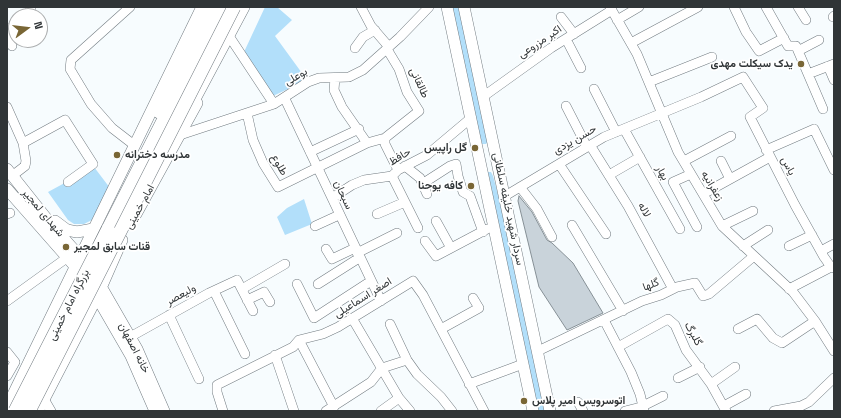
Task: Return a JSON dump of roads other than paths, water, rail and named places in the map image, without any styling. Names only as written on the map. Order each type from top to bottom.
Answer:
[{"type":"highway","points":[[115,229],[172,81],[209,7]]},
{"type":"highway","name":"بزرگراه امام خمینی","points":[[29,411],[222,7]]},
{"type":"highway","name":"بزرگراه امام خمینی","points":[[15,411],[234,7]]},
{"type":"highway","points":[[115,229],[205,80],[243,7]]},
{"type":"main road","points":[[7,407],[202,7]]},
{"type":"main road","name":"امام خمینی","points":[[38,411],[85,319],[102,294],[108,273],[129,226],[180,135],[248,7]]},
{"type":"main road","name":"سردار شهید خلیفه سلطانی","points":[[447,7],[533,411]]},
{"type":"main road","name":"سردار شهید خلیفه سلطانی","points":[[464,7],[550,411]]},
{"type":"main road","points":[[476,139],[480,148],[485,150],[490,147],[493,139]]},
{"type":"main road","points":[[483,174],[487,168],[490,167],[500,175]]},
{"type":"main road","name":"شهدای لمجیر","points":[[10,172],[78,261]]},
{"type":"main road","name":"شهدای لمجیر","points":[[7,189],[68,257],[78,261]]},
{"type":"main road","points":[[43,214],[67,230],[77,232],[94,229]]},
{"type":"main road","points":[[78,261],[102,294]]},
{"type":"main road","name":"خانه اصفهان","points":[[102,294],[112,322],[124,332],[131,356],[155,411]]},
{"type":"main road","name":"خانه اصفهان","points":[[102,294],[124,332],[164,411]]},
{"type":"main road","points":[[85,319],[96,315],[112,322]]},
{"type":"street","points":[[130,7],[71,60],[70,69],[91,104],[112,128],[134,145]]},
{"type":"street","points":[[360,7],[388,48]]},
{"type":"street","name":"بوعلی","points":[[180,135],[274,104],[285,99],[308,82],[319,78],[349,77],[363,70],[388,48],[429,7]]},
{"type":"street","points":[[617,20],[639,7]]},
{"type":"street","points":[[631,43],[698,7]]},
{"type":"street","points":[[734,7],[746,32],[759,51],[784,38]]},
{"type":"street","points":[[766,7],[788,46],[796,46],[823,108]]},
{"type":"street","points":[[798,7],[806,20]]},
{"type":"street","name":"اکبر مزروعی","points":[[484,96],[611,9]]},
{"type":"street","name":"زعفرانیه","points":[[611,9],[631,43],[684,161],[722,226],[789,289],[815,321],[834,351]]},
{"type":"street","points":[[561,17],[574,34]]},
{"type":"street","points":[[355,48],[363,37],[375,30]]},
{"type":"street","points":[[231,39],[274,104]]},
{"type":"street","points":[[566,39],[581,68]]},
{"type":"street","points":[[798,51],[819,40]]},
{"type":"street","name":"طالقانی","points":[[318,168],[367,143],[384,138],[419,111],[407,92],[399,69],[388,48]]},
{"type":"street","points":[[649,82],[712,57]]},
{"type":"street","points":[[808,74],[831,65],[834,80]]},
{"type":"street","name":"حسن یزدی","points":[[505,196],[588,146],[620,130],[701,97],[743,77]]},
{"type":"street","name":"یاس","points":[[743,77],[763,108],[750,117],[768,154],[812,235],[832,267]]},
{"type":"street","points":[[335,78],[334,90],[342,107],[359,129],[367,143]]},
{"type":"street","name":"بهار","points":[[594,89],[620,130],[640,157],[680,229]]},
{"type":"street","name":"سبحان","points":[[285,99],[381,301]]},
{"type":"street","name":"لاله","points":[[566,106],[588,146],[609,175],[628,206],[673,289]]},
{"type":"street","points":[[7,107],[9,118],[22,143],[26,161],[25,166],[10,172]]},
{"type":"street","name":"طلوع","points":[[247,113],[253,140],[261,158],[278,186],[318,168]]},
{"type":"street","name":"حافظ","points":[[332,198],[352,185],[364,180],[399,171],[427,156],[471,118]]},
{"type":"street","points":[[22,143],[65,120],[94,164],[68,182]]},
{"type":"street","points":[[310,152],[359,129]]},
{"type":"street","points":[[703,194],[730,179],[768,154],[814,129],[834,170]]},
{"type":"street","points":[[684,161],[730,136]]},
{"type":"street","points":[[384,138],[385,144],[399,171],[405,202],[418,228]]},
{"type":"street","points":[[609,175],[640,157]]},
{"type":"street","points":[[721,161],[730,179]]},
{"type":"street","points":[[422,184],[450,166],[456,164],[463,192],[470,196],[482,232]]},
{"type":"street","points":[[559,164],[606,234]]},
{"type":"street","points":[[399,171],[420,178],[427,194]]},
{"type":"street","points":[[691,174],[672,182],[697,227]]},
{"type":"street","points":[[520,187],[537,209],[552,237]]},
{"type":"street","points":[[377,214],[405,202]]},
{"type":"street","points":[[722,226],[753,210]]},
{"type":"street","points":[[315,226],[340,215]]},
{"type":"street","points":[[436,221],[451,248]]},
{"type":"street","points":[[572,225],[623,311]]},
{"type":"street","points":[[425,240],[436,256],[493,226]]},
{"type":"street","points":[[743,246],[768,230]]},
{"type":"street","points":[[318,284],[357,253],[397,233]]},
{"type":"street","points":[[789,246],[812,235]]},
{"type":"street","points":[[821,251],[834,244]]},
{"type":"street","points":[[326,249],[332,259],[357,253]]},
{"type":"street","name":"گلها","points":[[538,351],[623,311],[689,283],[695,283],[703,296],[709,294],[754,256]]},
{"type":"street","points":[[7,300],[68,257]]},
{"type":"street","points":[[253,311],[242,289],[285,264]]},
{"type":"street","points":[[789,289],[832,267]]},
{"type":"street","name":"ولیعصر","points":[[124,332],[169,315],[237,280],[242,289]]},
{"type":"street","points":[[297,284],[314,318],[371,281]]},
{"type":"street","name":"اصغر اسماعیلی","points":[[224,411],[217,392],[217,385],[293,347],[299,340],[323,334],[338,327],[413,281],[441,329],[484,411]]},
{"type":"street","points":[[214,291],[246,354]]},
{"type":"street","points":[[247,300],[264,292],[270,302]]},
{"type":"street","points":[[441,329],[480,308],[473,298]]},
{"type":"street","points":[[169,315],[199,379]]},
{"type":"street","points":[[352,318],[398,398],[410,411]]},
{"type":"street","points":[[738,329],[757,318],[773,338],[782,343],[815,321]]},
{"type":"street","name":"گلبرگ","points":[[618,347],[663,320],[668,319],[675,325],[686,350],[711,384],[725,409]]},
{"type":"street","points":[[604,320],[631,372],[643,409]]},
{"type":"street","points":[[390,324],[407,360],[417,374],[441,397],[452,411]]},
{"type":"street","points":[[299,340],[330,409],[371,382],[382,368],[407,360]]},
{"type":"street","points":[[7,352],[15,362],[7,376]]},
{"type":"street","points":[[275,355],[294,411]]},
{"type":"street","points":[[470,384],[523,364]]},
{"type":"street","points":[[711,384],[735,367]]},
{"type":"street","points":[[678,378],[700,368]]},
{"type":"street","points":[[774,411],[801,406],[809,402],[834,378]]},
{"type":"street","points":[[725,409],[746,394]]},
{"type":"street","points":[[625,411],[637,408],[643,409],[663,396]]},
{"type":"street","points":[[381,411],[398,398]]},
{"type":"street","points":[[44,400],[50,411]]},
{"type":"street","points":[[578,402],[583,411]]},
{"type":"place","name":"یدک سیکلت مهدی","points":[[801,64]]},
{"type":"place","name":"گل راپیس","points":[[475,148]]},
{"type":"place","name":"مدرسه دخترانه","points":[[117,155]]},
{"type":"place","name":"کافه یوحنا","points":[[471,186]]},
{"type":"place","name":"قنات سابق لمجیر","points":[[66,247]]},
{"type":"place","name":"اتوسرويس امير پلاس","points":[[524,401]]}]
